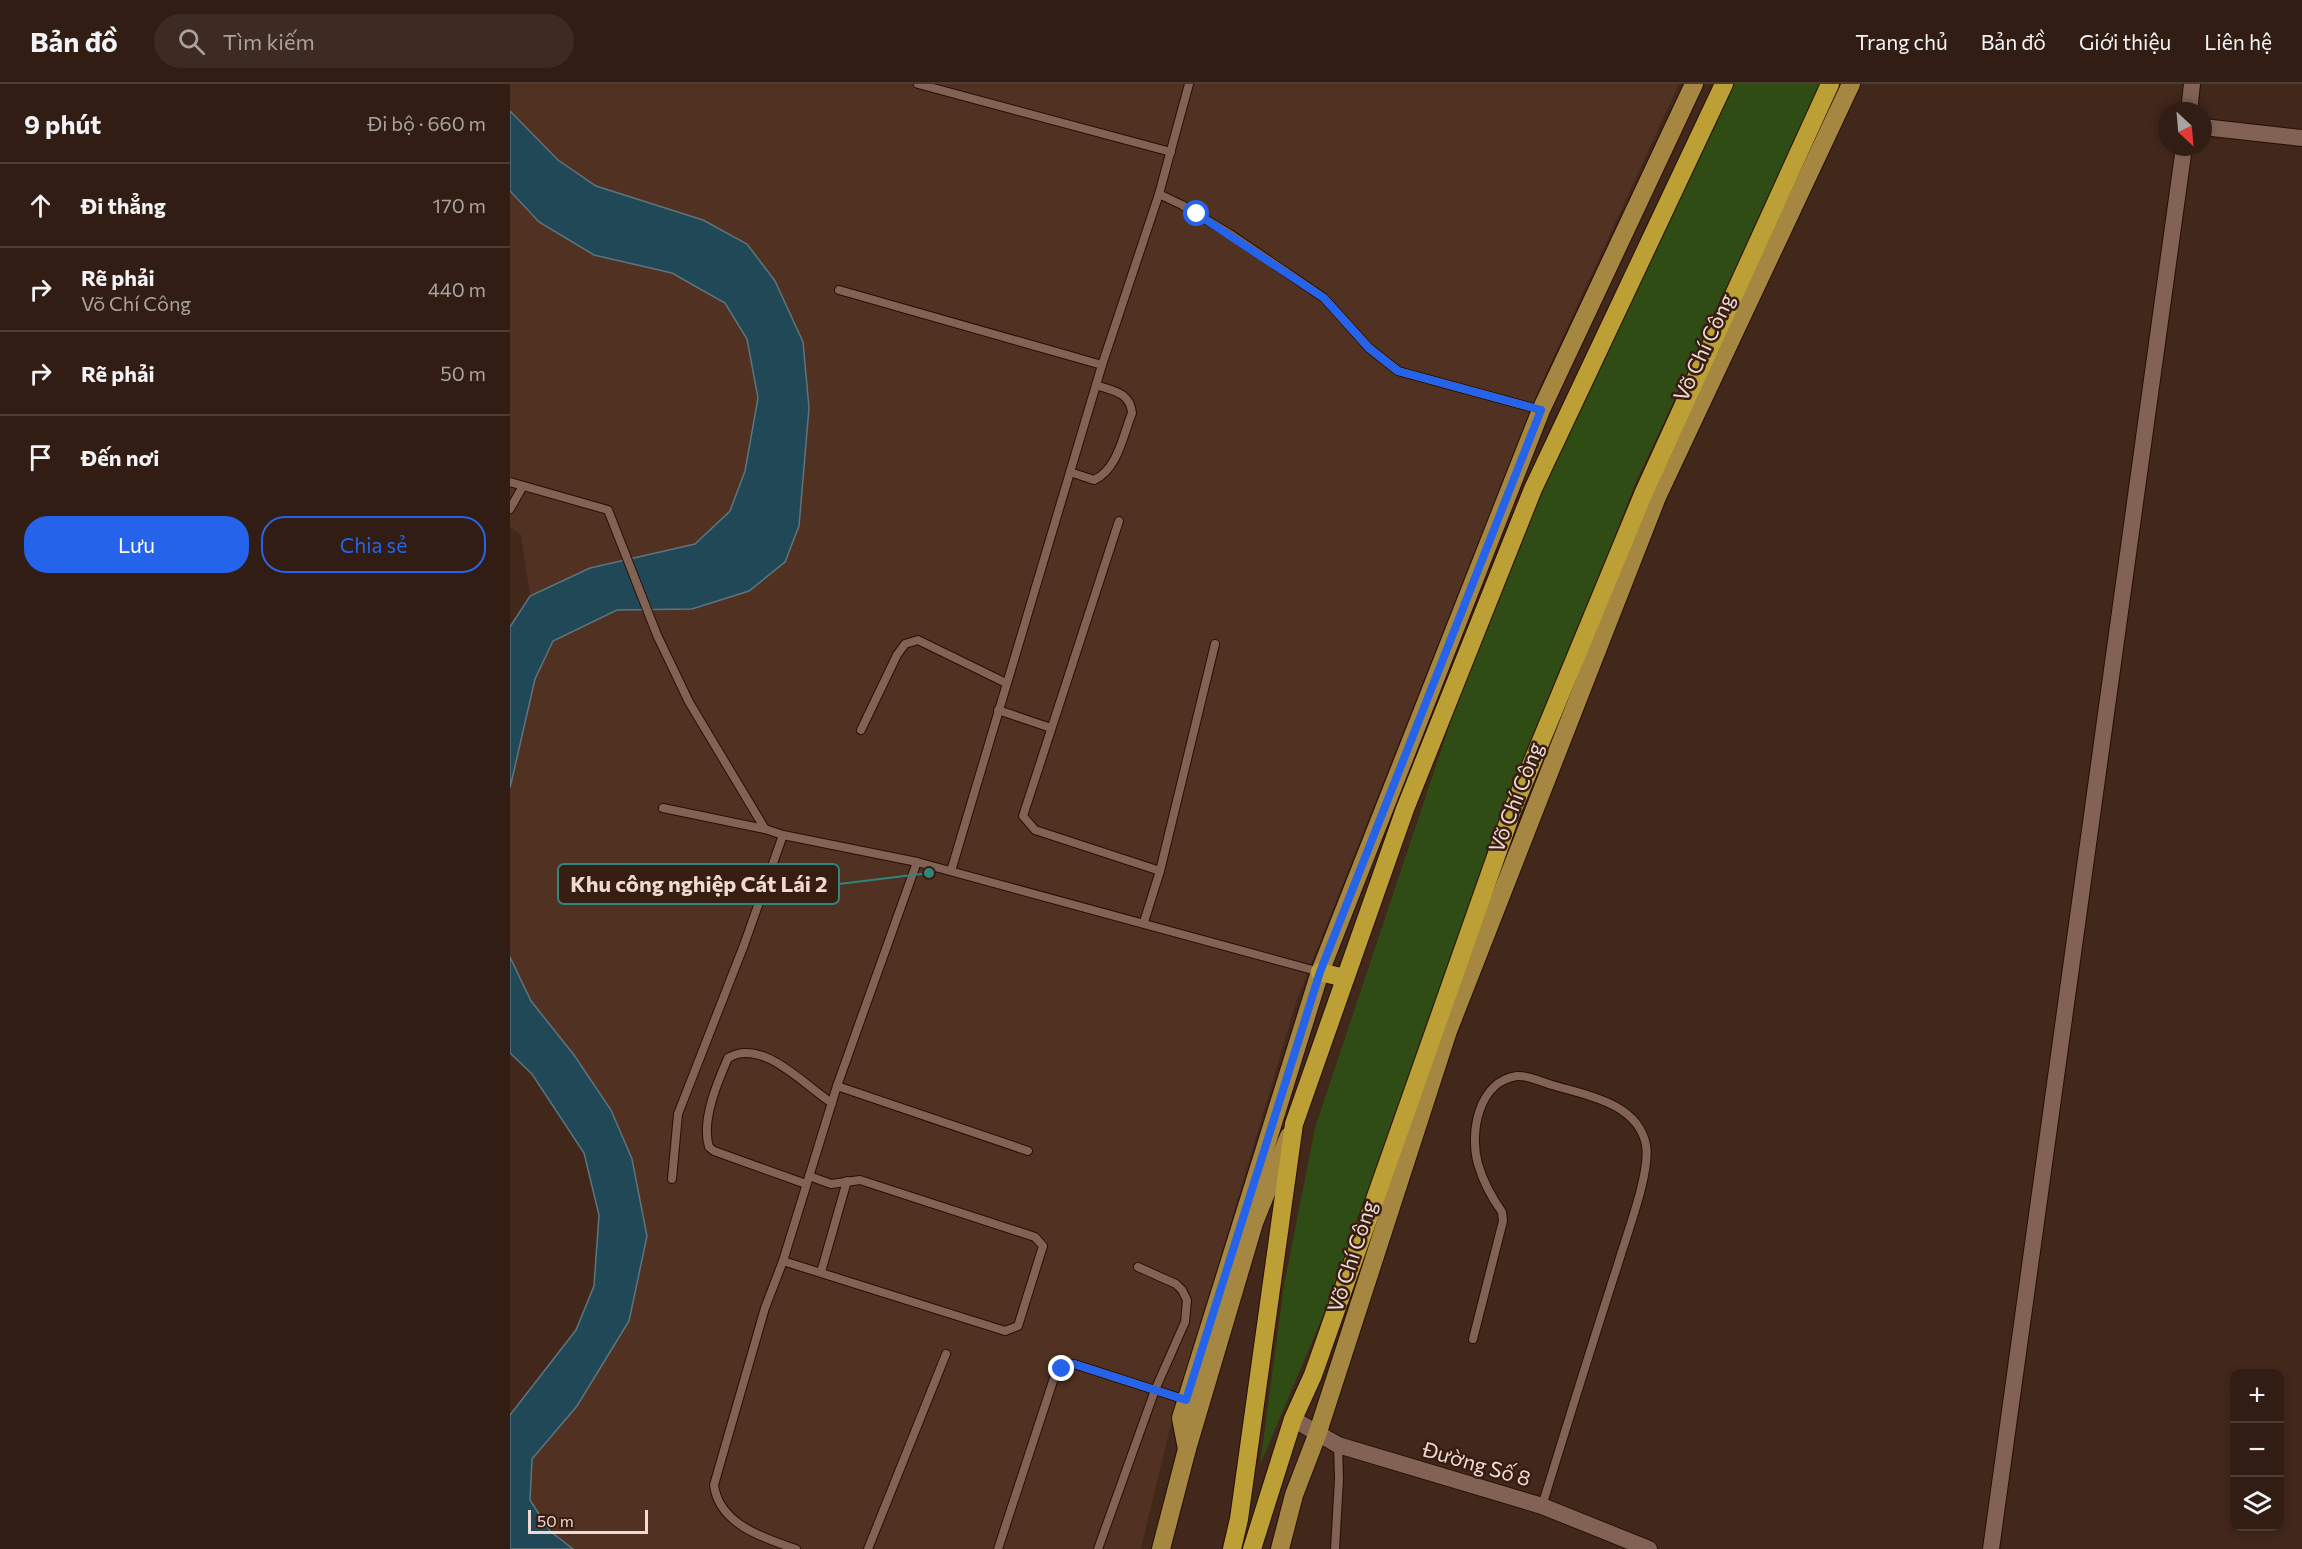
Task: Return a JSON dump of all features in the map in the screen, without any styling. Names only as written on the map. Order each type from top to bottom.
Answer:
[{"type":"highway","points":[[1232,1549],[1239,1519],[1294,1124],[1405,809],[1533,489],[1724,84]]},
{"type":"highway","name":"Võ Chí Công","points":[[1252,1549],[1293,1419],[1313,1375],[1512,811],[1644,492],[1830,84]]},
{"type":"highway","points":[[1320,972],[1345,978]]},
{"type":"main road","points":[[1187,1449],[1181,1418],[1186,1400],[1320,972],[1541,410],[1694,84]]},
{"type":"main road","name":"Võ Chí Công","points":[[1280,1549],[1294,1496],[1317,1435],[1448,1031],[1657,497],[1851,84]]},
{"type":"main road","points":[[1161,1549],[1187,1449],[1254,1223],[1294,1124]]},
{"type":"street","points":[[2190,102],[2192,84]]},
{"type":"street","points":[[2212,128],[2302,138]]},
{"type":"street","points":[[1991,1549],[2183,156]]},
{"type":"street","name":"Đường Số 8","points":[[1293,1419],[1317,1435],[1338,1445],[1542,1506],[1649,1549]]},
{"type":"lane","points":[[918,84],[1171,152]]},
{"type":"lane","points":[[951,871],[1102,365],[1159,194],[1189,84]]},
{"type":"lane","points":[[1159,194],[1182,204],[1233,236],[1324,298],[1369,348],[1398,371],[1541,410]]},
{"type":"lane","points":[[839,290],[1102,365]]},
{"type":"lane","points":[[1070,472],[1094,480],[1103,476],[1110,468],[1132,412],[1131,403],[1125,395],[1096,385]]},
{"type":"lane","points":[[510,482],[608,510],[657,635],[689,702],[765,829]]},
{"type":"lane","points":[[510,509],[523,486]]},
{"type":"lane","points":[[1119,521],[1023,816],[1027,824],[1035,830],[1160,871]]},
{"type":"lane","points":[[861,730],[897,655],[905,644],[918,640],[1006,683]]},
{"type":"lane","points":[[1144,922],[1160,871],[1215,644]]},
{"type":"lane","points":[[998,710],[1051,728]]},
{"type":"lane","points":[[663,808],[917,862],[1144,922],[1320,972]]},
{"type":"lane","points":[[672,1179],[678,1114],[744,945],[783,835]]},
{"type":"lane","points":[[796,1549],[731,1520],[716,1498],[714,1485],[765,1308],[783,1261],[837,1086],[917,862]]},
{"type":"lane","points":[[783,1261],[1005,1331],[1013,1330],[1018,1326],[1043,1246],[1035,1237],[860,1180],[831,1184],[807,1180],[714,1152],[709,1147],[708,1119],[724,1067],[728,1059],[745,1052],[783,1065],[810,1089],[832,1103]]},
{"type":"lane","points":[[1473,1339],[1503,1221],[1502,1212],[1477,1162],[1475,1135],[1482,1104],[1494,1085],[1520,1076],[1609,1102],[1629,1117],[1639,1131],[1646,1144],[1647,1161],[1628,1231],[1542,1506]]},
{"type":"lane","points":[[837,1086],[1028,1151]]},
{"type":"lane","points":[[820,1272],[847,1181]]},
{"type":"lane","points":[[1098,1549],[1155,1390],[1185,1322],[1187,1300],[1176,1284],[1138,1267]]},
{"type":"lane","points":[[868,1549],[946,1354]]},
{"type":"lane","points":[[998,1549],[1054,1378],[1062,1369],[1074,1364],[1186,1400]]},
{"type":"lane","points":[[1335,1549],[1339,1479],[1338,1445]]},
{"type":"shaded area","points":[[510,84],[1679,84],[1541,384],[1296,1002],[1170,1428],[1141,1549],[573,1549],[550,1531],[530,1500],[532,1459],[577,1406],[632,1159],[611,1110],[574,1055],[531,1001],[510,957],[510,789],[535,679],[553,641],[530,596],[521,535],[510,527]]},
{"type":"green space","points":[[1732,84],[1822,84],[1635,484],[1433,1015],[1350,1252],[1260,1465],[1284,1285],[1315,1128],[1471,661],[1554,458]]},
{"type":"water","points":[[510,111],[558,160],[596,186],[703,220],[747,244],[775,281],[803,342],[809,408],[799,526],[785,562],[749,591],[692,609],[617,610],[553,641],[535,679],[510,788],[510,627],[530,596],[590,568],[695,544],[730,511],[745,471],[758,398],[747,339],[725,303],[672,273],[594,255],[539,222],[510,191]]},
{"type":"water","points":[[510,957],[531,1001],[574,1055],[611,1110],[632,1159],[647,1236],[629,1321],[577,1406],[532,1459],[530,1500],[550,1531],[573,1549],[510,1549],[510,1415],[576,1330],[594,1286],[599,1215],[584,1153],[532,1074],[510,1053]]},
{"type":"place","name":"Khu công nghiệp Cát Lái 2","points":[[929,873]]},
{"type":"route","points":[[1062,1369],[1074,1364],[1186,1400],[1320,972],[1541,410],[1482,392],[1409,376],[1398,371],[1369,348],[1324,298],[1197,214]]}]
